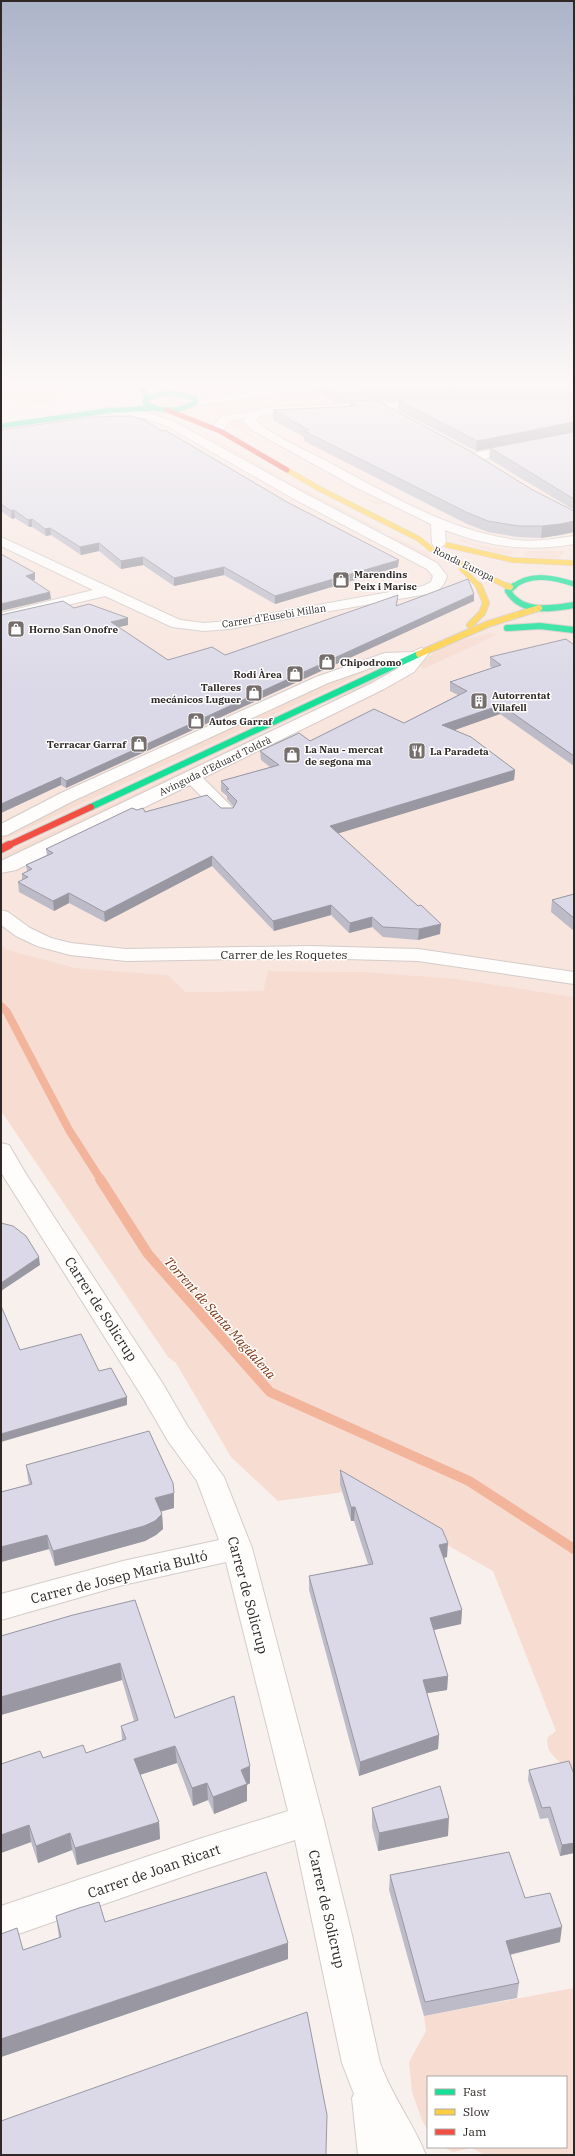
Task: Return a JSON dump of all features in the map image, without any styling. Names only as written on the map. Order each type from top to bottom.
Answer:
[{"type":"street","name":"Ronda Europa","points":[[279,485],[366,532],[426,562]]},
{"type":"street","name":"Ronda Europa","points":[[312,485],[415,537],[431,549],[456,562],[510,587]]},
{"type":"street","points":[[364,485],[438,523],[474,537],[497,542],[539,545],[574,540]]},
{"type":"street","name":"Ronda Europa","points":[[438,523],[439,544]]},
{"type":"street","name":"Ronda Europa","points":[[366,532],[415,537],[439,544],[442,548],[487,566]]},
{"type":"street","name":"Carrer d'Eusebi Millan","points":[[1,541],[178,624],[204,626],[229,625],[427,590],[438,584],[440,576],[432,566],[426,562]]},
{"type":"street","points":[[439,544],[512,560],[574,563]]},
{"type":"street","points":[[456,562],[479,584],[485,596],[485,606],[471,628]]},
{"type":"street","points":[[574,570],[547,578],[520,581],[510,587],[508,591],[510,597],[522,604],[539,608],[554,608],[574,605]]},
{"type":"street","name":"Ronda Europa","points":[[513,573],[533,579]]},
{"type":"street","points":[[547,578],[574,584]]},
{"type":"street","points":[[1,617],[107,591]]},
{"type":"street","name":"Avinguda d'Eduard Toldrà","points":[[3,863],[447,641],[471,628],[502,608],[510,597]]},
{"type":"street","name":"Avinguda d'Eduard Toldrà","points":[[471,628],[539,608]]},
{"type":"street","points":[[554,608],[574,616]]},
{"type":"street","points":[[471,628],[525,626],[574,630]]},
{"type":"street","name":"Avinguda d'Eduard Toldrà","points":[[3,863],[192,777],[378,686],[408,669],[417,655]]},
{"type":"street","name":"Avinguda d'Eduard Toldrà","points":[[1,831],[67,797],[322,680],[390,656],[417,655]]},
{"type":"street","points":[[192,777],[227,812]]},
{"type":"street","name":"Carrer de les Roquetes","points":[[1,916],[23,932],[44,942],[77,950],[126,955],[309,952],[418,955],[574,978]]},
{"type":"street","name":"Carrer de Solicrup","points":[[5,1169],[153,1391],[178,1434],[210,1477],[237,1548],[307,1821],[334,1934],[361,2063],[371,2091],[407,2155]]},
{"type":"street","name":"Carrer de Josep Maria Bultó","points":[[1,1607],[123,1573],[237,1548]]},
{"type":"street","name":"Carrer de Joan Ricart","points":[[1,1923],[202,1854],[307,1821]]},
{"type":"street","name":"Carrer de Solicrup","points":[[371,2091],[377,2155]]},
{"type":"shaded area","points":[[1,485],[574,485],[574,997],[458,979],[367,972],[268,971],[263,991],[186,992],[168,975],[76,968],[8,950],[1,945]]},
{"type":"shaded area","points":[[289,485],[296,485],[384,531],[375,530],[317,501]]},
{"type":"shaded area","points":[[339,485],[371,500],[387,502],[377,505]]},
{"type":"shaded area","points":[[383,536],[395,537],[431,555],[428,557]]},
{"type":"shaded area","points":[[462,539],[478,545],[514,551],[511,555],[496,553],[456,540]]},
{"type":"shaded area","points":[[527,551],[563,551],[564,553],[558,559],[523,557]]},
{"type":"shaded area","points":[[491,633],[497,635],[423,669],[420,666],[435,652],[443,647],[462,640]]},
{"type":"shaded area","points":[[391,660],[1,841],[1,835],[145,764],[292,699]]},
{"type":"shaded area","points":[[404,665],[396,672],[1,864],[1,856],[331,702],[337,697]]},
{"type":"shaded area","points":[[1,945],[8,950],[76,968],[168,975],[186,992],[263,991],[268,971],[367,972],[458,979],[574,997],[574,1789],[567,1771],[553,1756],[548,1748],[548,1737],[556,1731],[493,1571],[352,1491],[278,1501],[231,1457],[176,1363],[168,1357],[1,1111]]},
{"type":"shaded area","points":[[574,1988],[574,2155],[485,2155],[472,2148],[567,2148],[567,2076],[427,2076],[427,2129],[422,2120],[412,2092],[409,2062],[426,2031],[424,2016]]},
{"type":"shaded area","points":[[445,2148],[472,2148],[453,2152]]},
{"type":"building","points":[[1,485],[258,485],[287,502],[399,560],[275,596],[224,567],[174,578],[143,557],[121,561],[99,543],[80,547],[50,528],[45,529],[32,519],[28,520],[14,510],[11,511],[1,504]]},
{"type":"building","points":[[411,485],[524,485],[574,511],[574,521],[542,526],[518,526],[488,521],[468,513]]},
{"type":"building","points":[[550,485],[574,485],[574,499]]},
{"type":"building","points":[[1,554],[35,573],[26,576],[50,592],[1,604]]},
{"type":"building","points":[[468,579],[474,594],[66,781],[61,777],[1,804],[1,615],[63,601],[74,608],[89,604],[128,618],[111,622],[168,660],[212,647],[225,655],[398,595],[396,606]]},
{"type":"building","points":[[566,639],[574,645],[574,756],[501,705],[442,725],[471,737],[515,770],[330,826],[418,906],[421,905],[441,924],[419,929],[383,927],[372,917],[350,923],[331,905],[273,921],[212,856],[104,912],[69,893],[53,901],[18,882],[28,877],[22,874],[32,869],[26,865],[53,853],[46,849],[132,808],[137,810],[143,808],[145,812],[207,795],[221,808],[233,808],[237,801],[226,790],[229,789],[221,781],[279,765],[260,751],[299,733],[310,741],[374,709],[404,723],[467,691],[450,682],[501,665],[490,657]]},
{"type":"building","points":[[574,894],[574,918],[552,900]]},
{"type":"building","points":[[1,1223],[13,1226],[26,1236],[39,1257],[1,1283]]},
{"type":"building","points":[[1,1306],[20,1350],[81,1334],[99,1371],[111,1368],[127,1397],[1,1434]]},
{"type":"building","points":[[149,1431],[173,1483],[174,1493],[155,1498],[162,1514],[155,1521],[144,1526],[53,1551],[47,1535],[1,1547],[1,1492],[32,1484],[26,1465]]},
{"type":"building","points":[[340,1470],[442,1529],[448,1543],[439,1545],[462,1610],[430,1618],[448,1676],[423,1680],[439,1735],[360,1762],[309,1576],[373,1564],[355,1507],[351,1507]]},
{"type":"building","points":[[135,1600],[175,1718],[234,1696],[250,1766],[241,1770],[247,1784],[213,1797],[207,1783],[192,1788],[175,1746],[134,1759],[159,1822],[75,1848],[70,1833],[36,1846],[29,1825],[1,1835],[1,1764],[40,1751],[43,1758],[83,1745],[86,1753],[126,1739],[121,1726],[138,1720],[120,1663],[1,1697],[1,1636],[73,1615]]},
{"type":"building","points":[[569,1761],[574,1774],[574,1843],[562,1845],[550,1807],[542,1808],[529,1770]]},
{"type":"building","points":[[440,1786],[449,1818],[379,1833],[372,1808]]},
{"type":"building","points":[[509,1852],[525,1898],[550,1893],[562,1927],[506,1941],[519,1983],[425,2002],[390,1875]]},
{"type":"building","points":[[266,1872],[288,1943],[1,2039],[1,1934],[17,1928],[23,1950],[61,1937],[56,1916],[79,1908],[99,1902],[105,1922]]},
{"type":"building","points":[[307,2012],[327,2115],[326,2155],[1,2155],[1,2121]]},
{"type":"waterway","name":"Torrent de Santa Magdalena","points":[[1,1006],[7,1012],[69,1130],[101,1180]]},
{"type":"waterway","name":"Torrent de Santa Magdalena","points":[[100,1179],[148,1254],[270,1392],[469,1481],[574,1549]]},
{"type":"traffic: fast","points":[[574,584],[557,579],[539,578],[522,581],[514,585],[508,591],[519,603],[528,607],[557,608],[574,605]]},
{"type":"traffic: fast","points":[[507,628],[540,626],[574,630]]},
{"type":"traffic: fast","points":[[91,807],[419,654]]},
{"type":"traffic: slow","points":[[312,485],[419,539],[431,549],[510,587]]},
{"type":"traffic: slow","points":[[447,545],[512,560],[574,563]]},
{"type":"traffic: slow","points":[[462,569],[479,585],[486,603],[482,613],[470,625]]},
{"type":"traffic: slow","points":[[419,654],[488,624],[539,608]]},
{"type":"traffic: jam","points":[[1,849],[91,807]]},
{"type":"place","name":"Marendins Peix i Marisc","points":[[341,580]]},
{"type":"place","name":"Horno San Onofre","points":[[16,629]]},
{"type":"place","name":"Chipodromo","points":[[327,662]]},
{"type":"place","name":"Rodi Àrea","points":[[295,674]]},
{"type":"place","name":"Talleres mecánicos Luguer","points":[[254,693]]},
{"type":"place","name":"Autorrentat Vilafell","points":[[479,701]]},
{"type":"place","name":"Autos Garraf","points":[[196,721]]},
{"type":"place","name":"Terracar Garraf","points":[[139,744]]},
{"type":"place","name":"La Paradeta","points":[[417,751]]},
{"type":"place","name":"La Nau - mercat de segona ma","points":[[292,755]]}]
